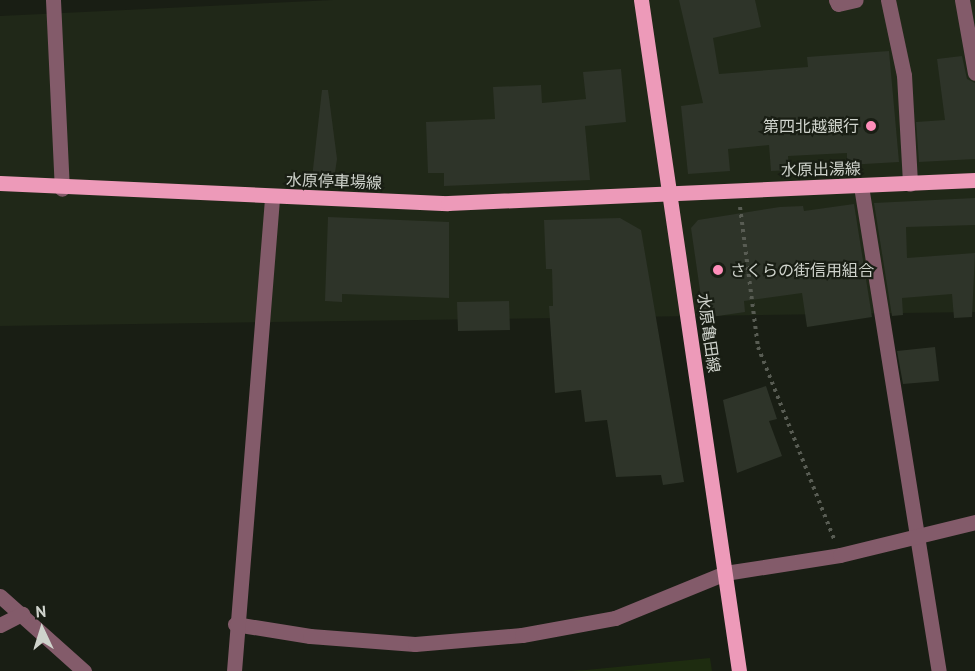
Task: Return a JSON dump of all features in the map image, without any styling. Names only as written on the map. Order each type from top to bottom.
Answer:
[{"type":"main road","name":"水原亀田線","points":[[641,0],[739,671]]},
{"type":"main road","name":"水原出湯線","points":[[668,190],[861,186],[975,180]]},
{"type":"main road","name":"水原停車場線","points":[[0,183],[62,189],[448,203],[668,190]]},
{"type":"street","points":[[53,0],[62,189]]},
{"type":"street","points":[[836,0],[838,4],[856,0]]},
{"type":"street","points":[[888,0],[904,75],[910,184]]},
{"type":"street","points":[[962,0],[975,73]]},
{"type":"street","points":[[861,186],[939,671]]},
{"type":"street","points":[[234,671],[235,624],[272,197]]},
{"type":"street","points":[[235,624],[310,636],[415,644],[522,635],[615,618],[725,573],[840,555],[975,522]]},
{"type":"street","points":[[0,596],[84,671]]},
{"type":"street","points":[[0,625],[22,614]]},
{"type":"path","points":[[738,189],[758,347],[840,555]]},
{"type":"shaded area","points":[[333,0],[975,0],[975,312],[0,326],[0,16]]},
{"type":"green space","points":[[710,658],[712,671],[571,671],[586,670]]},
{"type":"building","points":[[679,0],[755,0],[761,27],[713,38],[719,74],[808,67],[807,57],[889,51],[899,162],[847,165],[847,153],[788,156],[789,170],[771,171],[769,145],[728,149],[730,171],[688,174],[681,106],[703,103]]},
{"type":"building","points":[[962,56],[967,79],[975,83],[975,159],[919,162],[916,122],[945,120],[937,59]]},
{"type":"building","points":[[621,69],[626,122],[585,126],[590,180],[444,186],[444,173],[428,173],[426,122],[495,119],[493,87],[541,85],[542,103],[586,99],[583,72]]},
{"type":"building","points":[[322,90],[328,90],[337,159],[334,179],[312,178]]},
{"type":"building","points":[[975,198],[975,225],[906,227],[907,258],[975,253],[972,317],[954,318],[952,294],[902,298],[903,315],[892,316],[874,203]]},
{"type":"building","points":[[854,204],[872,317],[807,327],[802,293],[744,301],[745,312],[704,318],[691,228],[698,220],[780,207],[803,206],[804,211]]},
{"type":"building","points":[[328,217],[449,222],[449,298],[342,294],[342,302],[325,301]]},
{"type":"building","points":[[620,218],[641,230],[684,482],[663,485],[661,475],[616,477],[607,420],[585,422],[581,390],[555,393],[549,306],[553,306],[552,269],[546,269],[544,220]]},
{"type":"building","points":[[509,301],[510,330],[458,331],[457,302]]},
{"type":"building","points":[[935,347],[939,381],[903,384],[897,351]]},
{"type":"building","points":[[766,386],[777,419],[769,421],[782,456],[737,473],[723,400]]},
{"type":"place","name":"第四北越銀行","points":[[871,126]]},
{"type":"place","name":"さくらの街信用組合","points":[[718,270]]}]
